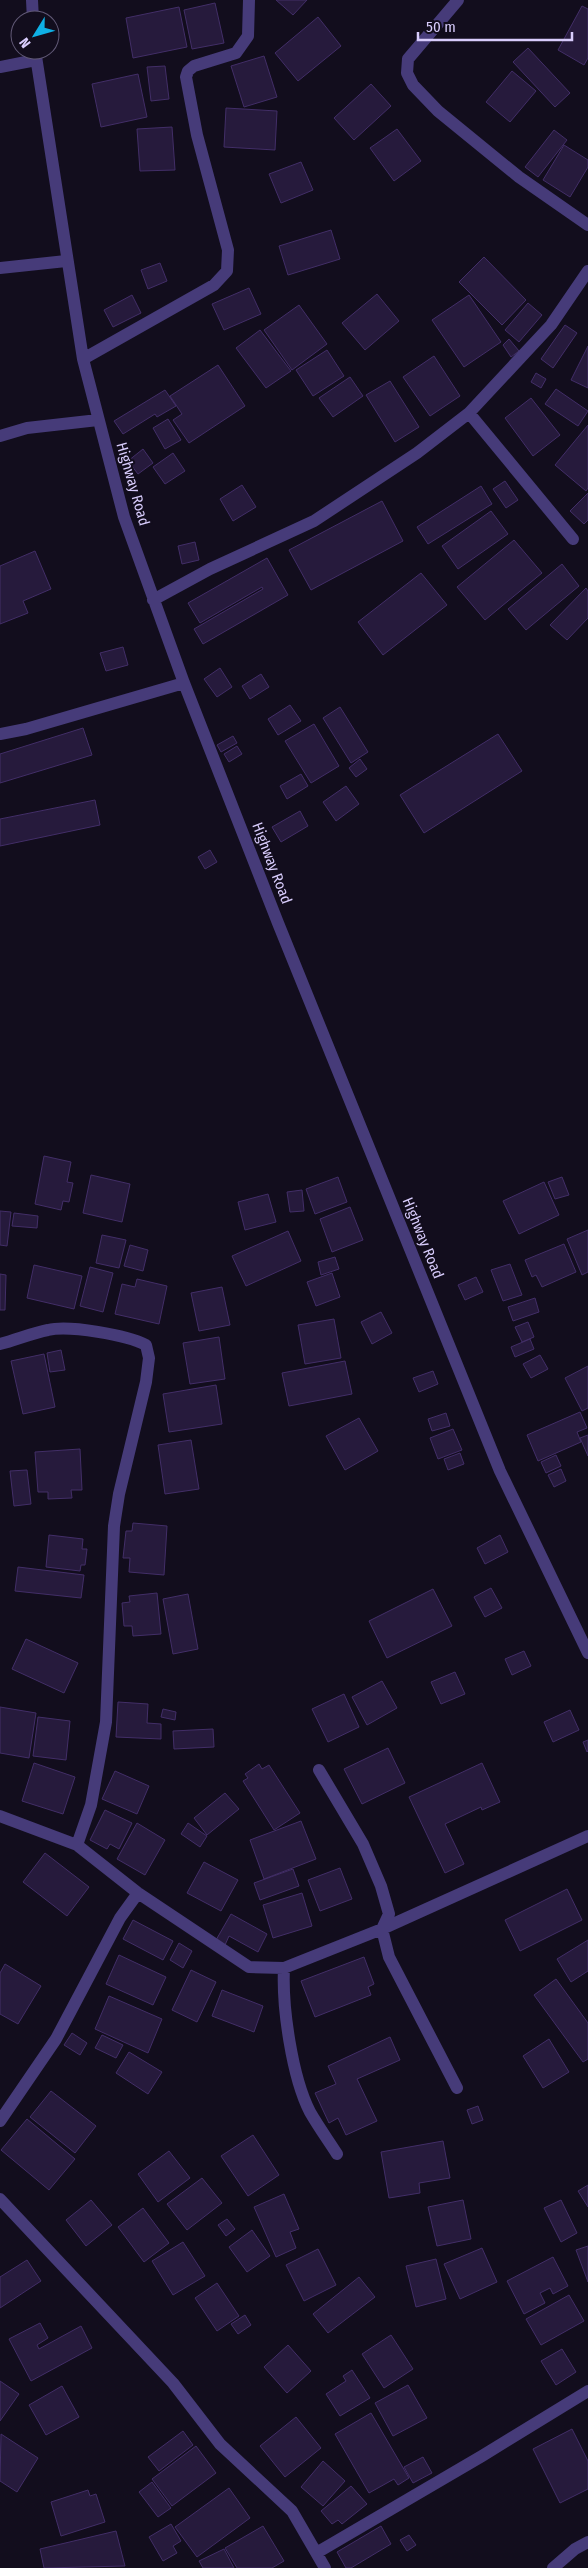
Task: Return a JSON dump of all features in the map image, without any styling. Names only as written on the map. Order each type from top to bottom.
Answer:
[{"type":"street","points":[[83,359],[214,284],[227,271],[228,250],[196,135],[186,78],[188,70],[194,66],[236,53],[248,36],[249,0]]},
{"type":"street","points":[[458,0],[408,59],[407,73],[413,85],[438,111],[520,178],[588,225]]},
{"type":"street","points":[[0,67],[20,60]]},
{"type":"street","name":"Highway Road","points":[[36,60],[83,359],[124,517],[184,683],[278,923],[500,1471],[585,1638],[588,1653]]},
{"type":"street","points":[[0,268],[66,261]]},
{"type":"street","points":[[153,600],[210,569],[314,521],[417,453],[469,413],[551,325],[588,271]]},
{"type":"street","points":[[469,413],[573,539]]},
{"type":"street","points":[[0,436],[27,428],[98,420]]},
{"type":"street","points":[[0,734],[26,729],[184,683]]},
{"type":"street","points":[[0,1344],[50,1329],[113,1333],[134,1339],[146,1345],[149,1358],[146,1382],[119,1494],[114,1526],[106,1722],[91,1805],[77,1845]]},
{"type":"street","points":[[319,1770],[363,1844],[381,1886],[389,1914],[382,1929],[389,1957],[457,2088]]},
{"type":"street","points":[[0,1816],[77,1845],[138,1894],[249,1967],[284,1968],[382,1929],[588,1836]]},
{"type":"street","points":[[0,2121],[56,2039],[120,1918],[138,1894]]},
{"type":"street","points":[[284,1968],[283,1990],[294,2062],[310,2111],[338,2154]]},
{"type":"street","points":[[0,2199],[173,2383],[220,2444],[292,2512],[318,2552],[325,2568]]},
{"type":"street","points":[[318,2552],[482,2456],[588,2390]]},
{"type":"street","points":[[553,2568],[582,2550],[588,2542]]},
{"type":"building","points":[[276,0],[307,0],[293,15]]},
{"type":"building","points":[[215,3],[224,43],[192,49],[184,10]]},
{"type":"building","points":[[582,6],[588,9],[588,58],[584,65],[558,50]]},
{"type":"building","points":[[179,7],[187,47],[133,58],[126,18]]},
{"type":"building","points":[[318,17],[341,46],[298,81],[275,53]]},
{"type":"building","points":[[528,48],[570,93],[555,107],[513,62]]},
{"type":"building","points":[[264,56],[277,97],[244,107],[231,66]]},
{"type":"building","points":[[165,66],[169,99],[151,101],[147,67]]},
{"type":"building","points":[[512,71],[536,91],[510,122],[486,102]]},
{"type":"building","points":[[138,74],[147,117],[101,127],[92,84]]},
{"type":"building","points":[[371,84],[391,106],[354,140],[334,118]]},
{"type":"building","points":[[226,108],[277,111],[275,150],[224,147]]},
{"type":"building","points":[[172,127],[175,170],[140,171],[137,129]]},
{"type":"building","points":[[397,129],[421,161],[394,181],[370,148]]},
{"type":"building","points":[[554,130],[567,140],[538,177],[525,167]]},
{"type":"building","points":[[564,145],[588,160],[588,167],[570,197],[543,180]]},
{"type":"building","points":[[301,162],[313,190],[281,203],[269,174]]},
{"type":"building","points":[[331,230],[340,259],[288,275],[279,246]]},
{"type":"building","points":[[484,257],[526,300],[502,325],[459,282]]},
{"type":"building","points":[[160,263],[167,281],[148,289],[141,270]]},
{"type":"building","points":[[249,288],[261,314],[224,330],[212,304]]},
{"type":"building","points":[[377,294],[399,321],[365,350],[342,323]]},
{"type":"building","points":[[132,295],[141,313],[113,327],[104,310]]},
{"type":"building","points":[[469,295],[501,342],[464,367],[432,320]]},
{"type":"building","points":[[528,303],[542,315],[519,342],[505,330]]},
{"type":"building","points":[[299,305],[327,344],[292,370],[264,330]]},
{"type":"building","points":[[565,325],[577,333],[553,368],[541,359]]},
{"type":"building","points":[[260,330],[291,371],[266,388],[236,348]]},
{"type":"building","points":[[509,339],[519,351],[511,357],[503,345]]},
{"type":"building","points":[[588,346],[588,388],[571,380]]},
{"type":"building","points":[[327,350],[344,376],[313,396],[296,370]]},
{"type":"building","points":[[434,356],[460,396],[430,416],[403,377]]},
{"type":"building","points":[[218,365],[245,406],[189,443],[173,420],[182,414],[170,396]]},
{"type":"building","points":[[536,373],[546,379],[541,388],[531,382]]},
{"type":"building","points":[[350,377],[363,396],[333,417],[319,398]]},
{"type":"building","points":[[390,381],[419,427],[395,442],[366,395]]},
{"type":"building","points":[[556,389],[588,411],[578,426],[545,404]]},
{"type":"building","points":[[165,390],[176,406],[157,417],[155,414],[123,434],[114,421]]},
{"type":"building","points":[[531,398],[560,435],[533,456],[505,418]]},
{"type":"building","points":[[168,419],[181,440],[165,449],[153,428]]},
{"type":"building","points":[[588,425],[588,488],[586,491],[555,465]]},
{"type":"building","points":[[143,449],[153,463],[138,474],[128,461]]},
{"type":"building","points":[[173,453],[185,471],[165,484],[153,467]]},
{"type":"building","points":[[505,481],[518,500],[506,508],[493,489]]},
{"type":"building","points":[[242,485],[256,507],[233,521],[220,499]]},
{"type":"building","points":[[481,486],[492,504],[428,544],[417,527]]},
{"type":"building","points":[[588,493],[588,520],[584,524],[570,511]]},
{"type":"building","points":[[382,501],[403,541],[311,590],[289,550]]},
{"type":"building","points":[[491,511],[508,534],[458,569],[442,546]]},
{"type":"building","points":[[514,540],[542,573],[485,620],[457,587]]},
{"type":"building","points":[[195,542],[199,560],[182,564],[178,546]]},
{"type":"building","points":[[35,551],[51,589],[23,601],[28,613],[0,624],[0,566]]},
{"type":"building","points":[[267,558],[288,595],[203,644],[194,629],[263,589],[262,587],[200,623],[188,603]]},
{"type":"building","points":[[562,564],[579,586],[526,630],[508,609]]},
{"type":"building","points":[[421,573],[447,605],[383,655],[358,622]]},
{"type":"building","points":[[586,588],[588,591],[588,618],[567,640],[550,625]]},
{"type":"building","points":[[123,647],[128,665],[106,671],[100,653]]},
{"type":"building","points":[[220,668],[232,687],[217,697],[204,679]]},
{"type":"building","points":[[261,674],[269,687],[250,699],[242,686]]},
{"type":"building","points":[[290,705],[301,721],[278,735],[268,719]]},
{"type":"building","points":[[340,707],[368,752],[351,763],[323,718]]},
{"type":"building","points":[[314,724],[339,766],[311,783],[285,741]]},
{"type":"building","points":[[83,728],[92,755],[0,783],[0,754]]},
{"type":"building","points":[[498,734],[522,771],[424,833],[400,795]]},
{"type":"building","points":[[233,736],[237,743],[221,752],[217,745]]},
{"type":"building","points":[[237,746],[242,754],[229,762],[224,754]]},
{"type":"building","points":[[360,759],[367,769],[356,777],[349,768]]},
{"type":"building","points":[[301,774],[308,786],[287,799],[280,786]]},
{"type":"building","points":[[346,786],[359,804],[336,821],[323,802]]},
{"type":"building","points":[[95,800],[100,825],[0,846],[0,819]]},
{"type":"building","points":[[300,811],[308,826],[281,842],[272,827]]},
{"type":"building","points":[[210,850],[217,862],[205,869],[198,857]]},
{"type":"building","points":[[44,1156],[71,1162],[67,1182],[73,1183],[69,1202],[63,1201],[61,1210],[35,1204]]},
{"type":"building","points":[[91,1175],[130,1184],[122,1222],[83,1213]]},
{"type":"building","points":[[338,1177],[347,1202],[315,1214],[306,1189]]},
{"type":"building","points":[[562,1177],[569,1195],[555,1199],[548,1182]]},
{"type":"building","points":[[544,1182],[559,1215],[519,1234],[503,1201]]},
{"type":"building","points":[[302,1190],[304,1211],[290,1212],[287,1192]]},
{"type":"building","points":[[268,1194],[276,1222],[245,1230],[238,1202]]},
{"type":"building","points":[[350,1207],[363,1240],[332,1252],[320,1219]]},
{"type":"building","points":[[0,1211],[11,1212],[7,1246],[0,1245]]},
{"type":"building","points":[[14,1213],[38,1216],[37,1228],[12,1226]]},
{"type":"building","points":[[588,1230],[588,1272],[582,1275],[567,1239]]},
{"type":"building","points":[[288,1231],[301,1261],[246,1286],[232,1256]]},
{"type":"building","points":[[102,1235],[126,1240],[119,1268],[96,1263]]},
{"type":"building","points":[[564,1244],[576,1272],[542,1287],[536,1275],[532,1277],[525,1260]]},
{"type":"building","points":[[130,1245],[148,1250],[143,1271],[124,1266]]},
{"type":"building","points":[[335,1257],[339,1269],[321,1275],[318,1262]]},
{"type":"building","points":[[510,1264],[522,1295],[503,1301],[491,1270]]},
{"type":"building","points":[[34,1265],[82,1276],[74,1309],[27,1298]]},
{"type":"building","points":[[90,1267],[113,1273],[103,1312],[80,1306]]},
{"type":"building","points":[[332,1273],[340,1297],[316,1306],[307,1282]]},
{"type":"building","points":[[0,1274],[6,1275],[5,1310],[0,1310]]},
{"type":"building","points":[[476,1277],[483,1292],[465,1300],[458,1285]]},
{"type":"building","points":[[137,1279],[167,1286],[159,1324],[115,1314],[122,1284],[135,1287]]},
{"type":"building","points":[[222,1287],[230,1325],[199,1331],[191,1293]]},
{"type":"building","points":[[535,1298],[539,1312],[513,1321],[508,1307]]},
{"type":"building","points":[[381,1312],[392,1333],[372,1344],[361,1322]]},
{"type":"building","points":[[334,1319],[341,1358],[305,1364],[298,1325]]},
{"type":"building","points":[[528,1322],[534,1337],[522,1342],[515,1327]]},
{"type":"building","points":[[219,1337],[225,1379],[190,1384],[183,1343]]},
{"type":"building","points":[[530,1339],[534,1349],[515,1357],[511,1347]]},
{"type":"building","points":[[61,1350],[65,1370],[50,1372],[47,1353]]},
{"type":"building","points":[[44,1354],[55,1407],[23,1414],[11,1361]]},
{"type":"building","points":[[540,1355],[548,1369],[531,1378],[523,1364]]},
{"type":"building","points":[[345,1361],[352,1394],[289,1406],[282,1373]]},
{"type":"building","points":[[588,1366],[588,1408],[582,1411],[565,1378]]},
{"type":"building","points":[[433,1371],[438,1384],[419,1392],[413,1378]]},
{"type":"building","points":[[216,1385],[222,1424],[169,1432],[163,1394]]},
{"type":"building","points":[[580,1412],[587,1428],[577,1432],[581,1442],[538,1461],[527,1435]]},
{"type":"building","points":[[446,1413],[450,1426],[432,1431],[428,1419]]},
{"type":"building","points":[[359,1418],[378,1451],[345,1470],[326,1436]]},
{"type":"building","points":[[453,1429],[462,1450],[438,1459],[430,1438]]},
{"type":"building","points":[[588,1435],[588,1456],[580,1438]]},
{"type":"building","points":[[191,1440],[199,1489],[165,1494],[158,1445]]},
{"type":"building","points":[[80,1449],[82,1490],[71,1490],[72,1498],[48,1499],[48,1492],[38,1492],[35,1452]]},
{"type":"building","points":[[460,1453],[464,1464],[448,1470],[444,1459]]},
{"type":"building","points":[[556,1455],[561,1466],[546,1473],[541,1462]]},
{"type":"building","points":[[561,1469],[566,1481],[554,1487],[548,1475]]},
{"type":"building","points":[[27,1470],[31,1504],[14,1506],[10,1471]]},
{"type":"building","points":[[133,1523],[167,1526],[164,1575],[129,1572],[130,1558],[123,1558],[126,1531],[132,1531]]},
{"type":"building","points":[[49,1535],[83,1539],[82,1549],[87,1549],[85,1565],[81,1565],[80,1571],[46,1567]]},
{"type":"building","points":[[500,1535],[508,1552],[485,1564],[477,1548]]},
{"type":"building","points":[[18,1567],[84,1575],[81,1598],[15,1591]]},
{"type":"building","points":[[491,1588],[502,1608],[485,1617],[474,1597]]},
{"type":"building","points":[[433,1589],[452,1626],[387,1658],[369,1621]]},
{"type":"building","points":[[157,1593],[161,1634],[133,1636],[132,1626],[124,1626],[122,1603],[130,1602],[129,1596]]},
{"type":"building","points":[[188,1594],[198,1649],[173,1654],[163,1599]]},
{"type":"building","points":[[26,1639],[78,1663],[64,1693],[12,1669]]},
{"type":"building","points":[[524,1651],[531,1666],[512,1675],[505,1659]]},
{"type":"building","points":[[455,1672],[465,1694],[441,1704],[431,1682]]},
{"type":"building","points":[[382,1681],[397,1708],[367,1725],[352,1697]]},
{"type":"building","points":[[344,1694],[359,1727],[328,1742],[312,1709]]},
{"type":"building","points":[[118,1702],[148,1704],[147,1723],[161,1724],[161,1739],[116,1737]]},
{"type":"building","points":[[0,1707],[36,1713],[29,1758],[0,1753]]},
{"type":"building","points":[[163,1709],[176,1712],[175,1720],[161,1717]]},
{"type":"building","points":[[570,1710],[579,1730],[553,1742],[544,1722]]},
{"type":"building","points":[[38,1717],[70,1721],[66,1760],[33,1756]]},
{"type":"building","points":[[213,1729],[214,1747],[174,1749],[173,1731]]},
{"type":"building","points":[[588,1740],[588,1751],[587,1752],[583,1742]]},
{"type":"building","points":[[388,1748],[405,1783],[362,1804],[344,1769]]},
{"type":"building","points":[[34,1763],[75,1777],[63,1814],[22,1801]]},
{"type":"building","points":[[482,1763],[500,1802],[482,1810],[481,1807],[445,1824],[464,1864],[445,1873],[409,1797]]},
{"type":"building","points":[[259,1764],[262,1769],[269,1765],[300,1813],[274,1830],[243,1781],[248,1778],[245,1774]]},
{"type":"building","points":[[115,1771],[149,1786],[137,1814],[102,1799]]},
{"type":"building","points":[[225,1793],[239,1809],[207,1835],[194,1818]]},
{"type":"building","points":[[105,1810],[132,1823],[119,1849],[110,1844],[107,1849],[90,1840]]},
{"type":"building","points":[[301,1821],[316,1859],[264,1879],[250,1840]]},
{"type":"building","points":[[137,1823],[165,1840],[145,1875],[117,1859]]},
{"type":"building","points":[[188,1823],[207,1836],[200,1847],[181,1834]]},
{"type":"building","points":[[45,1853],[89,1887],[67,1916],[23,1882]]},
{"type":"building","points":[[204,1862],[238,1880],[221,1911],[187,1893]]},
{"type":"building","points":[[340,1868],[352,1899],[320,1911],[308,1880]]},
{"type":"building","points":[[293,1869],[299,1886],[260,1900],[254,1883]]},
{"type":"building","points":[[567,1889],[582,1920],[520,1951],[505,1920]]},
{"type":"building","points":[[302,1893],[312,1926],[273,1938],[263,1905]]},
{"type":"building","points":[[231,1914],[267,1934],[258,1952],[229,1936],[225,1945],[216,1940]]},
{"type":"building","points":[[133,1920],[173,1941],[163,1960],[123,1939]]},
{"type":"building","points":[[588,1940],[588,1971],[571,1982],[557,1959]]},
{"type":"building","points":[[179,1943],[192,1951],[183,1968],[170,1960]]},
{"type":"building","points":[[119,1955],[166,1977],[153,2005],[106,1984]]},
{"type":"building","points":[[364,1957],[374,1984],[368,1987],[371,1995],[315,2017],[301,1981]]},
{"type":"building","points":[[5,1964],[41,1986],[18,2024],[0,2014],[0,1973]]},
{"type":"building","points":[[191,1970],[216,1982],[197,2022],[172,2010]]},
{"type":"building","points":[[556,1979],[588,2023],[588,2059],[583,2062],[534,1995]]},
{"type":"building","points":[[222,1990],[263,2006],[254,2032],[212,2016]]},
{"type":"building","points":[[109,1996],[162,2019],[148,2053],[95,2029]]},
{"type":"building","points":[[72,2033],[87,2043],[80,2055],[64,2045]]},
{"type":"building","points":[[102,2035],[123,2045],[116,2058],[95,2048]]},
{"type":"building","points":[[390,2037],[400,2060],[357,2079],[377,2121],[346,2135],[338,2118],[329,2123],[315,2093],[336,2084],[328,2066]]},
{"type":"building","points":[[549,2039],[569,2072],[543,2088],[523,2056]]},
{"type":"building","points":[[129,2052],[162,2072],[148,2094],[116,2073]]},
{"type":"building","points":[[51,2091],[96,2126],[75,2153],[30,2117]]},
{"type":"building","points":[[478,2106],[483,2120],[472,2124],[467,2110]]},
{"type":"building","points":[[27,2119],[75,2159],[49,2190],[1,2150]]},
{"type":"building","points":[[253,2135],[279,2175],[248,2196],[221,2156]]},
{"type":"building","points":[[443,2141],[450,2178],[419,2183],[420,2193],[389,2198],[381,2152]]},
{"type":"building","points":[[169,2151],[190,2178],[158,2202],[138,2174]]},
{"type":"building","points":[[202,2178],[222,2203],[187,2230],[167,2204]]},
{"type":"building","points":[[588,2185],[588,2207],[578,2191]]},
{"type":"building","points":[[284,2194],[299,2229],[290,2232],[296,2248],[276,2257],[254,2207]]},
{"type":"building","points":[[91,2200],[112,2225],[86,2246],[66,2220]]},
{"type":"building","points":[[463,2200],[471,2239],[437,2246],[428,2207]]},
{"type":"building","points":[[561,2200],[577,2233],[561,2242],[544,2208]]},
{"type":"building","points":[[143,2208],[169,2243],[144,2262],[118,2227]]},
{"type":"building","points":[[227,2219],[235,2229],[226,2236],[218,2225]]},
{"type":"building","points":[[252,2230],[270,2256],[247,2272],[229,2247]]},
{"type":"building","points":[[183,2242],[205,2276],[173,2295],[152,2261]]},
{"type":"building","points":[[588,2246],[588,2282],[576,2250]]},
{"type":"building","points":[[482,2248],[497,2282],[460,2299],[444,2264]]},
{"type":"building","points":[[318,2249],[336,2285],[304,2301],[286,2265]]},
{"type":"building","points":[[553,2257],[568,2286],[553,2294],[550,2288],[540,2293],[545,2303],[524,2314],[507,2281]]},
{"type":"building","points":[[436,2259],[446,2299],[416,2307],[406,2266]]},
{"type":"building","points":[[27,2260],[41,2281],[0,2308],[0,2277]]},
{"type":"building","points":[[359,2277],[375,2297],[328,2333],[313,2314]]},
{"type":"building","points":[[217,2283],[239,2316],[217,2331],[195,2298]]},
{"type":"building","points":[[569,2295],[584,2321],[541,2345],[526,2319]]},
{"type":"building","points":[[245,2315],[251,2325],[238,2334],[231,2324]]},
{"type":"building","points":[[40,2323],[48,2338],[37,2345],[39,2349],[81,2326],[92,2348],[31,2381],[9,2339]]},
{"type":"building","points":[[391,2335],[413,2369],[384,2388],[362,2354]]},
{"type":"building","points":[[288,2345],[311,2371],[287,2393],[264,2367]]},
{"type":"building","points":[[562,2349],[576,2372],[556,2385],[541,2361]]},
{"type":"building","points":[[352,2370],[370,2398],[340,2416],[326,2394],[346,2381],[343,2376]]},
{"type":"building","points":[[0,2381],[19,2394],[0,2421]]},
{"type":"building","points":[[408,2385],[427,2418],[393,2436],[375,2403]]},
{"type":"building","points":[[62,2386],[79,2417],[46,2435],[29,2405]]},
{"type":"building","points":[[371,2413],[409,2478],[398,2485],[394,2479],[369,2493],[335,2434]]},
{"type":"building","points":[[296,2417],[321,2448],[285,2477],[260,2446]]},
{"type":"building","points":[[572,2429],[588,2461],[588,2489],[560,2503],[533,2449]]},
{"type":"building","points":[[183,2431],[193,2445],[159,2471],[148,2457]]},
{"type":"building","points":[[1,2434],[38,2458],[17,2492],[0,2481]]},
{"type":"building","points":[[196,2446],[216,2473],[172,2506],[152,2479]]},
{"type":"building","points":[[423,2457],[432,2473],[413,2483],[404,2467]]},
{"type":"building","points":[[323,2461],[345,2481],[323,2506],[301,2487]]},
{"type":"building","points":[[152,2482],[171,2508],[158,2517],[139,2492]]},
{"type":"building","points":[[351,2486],[367,2504],[342,2524],[338,2520],[332,2524],[321,2511]]},
{"type":"building","points":[[229,2488],[250,2518],[197,2557],[175,2527]]},
{"type":"building","points":[[88,2490],[90,2496],[96,2494],[105,2522],[61,2536],[51,2502]]},
{"type":"building","points":[[171,2524],[181,2541],[173,2546],[177,2553],[163,2561],[149,2537]]},
{"type":"building","points":[[263,2526],[284,2561],[272,2568],[237,2568],[225,2548]]},
{"type":"building","points":[[381,2526],[391,2544],[351,2568],[346,2568],[337,2552]]},
{"type":"building","points":[[116,2531],[125,2566],[44,2568],[40,2549]]},
{"type":"building","points":[[409,2535],[416,2545],[407,2551],[400,2540]]},
{"type":"building","points":[[224,2549],[234,2568],[203,2568],[199,2561]]}]
